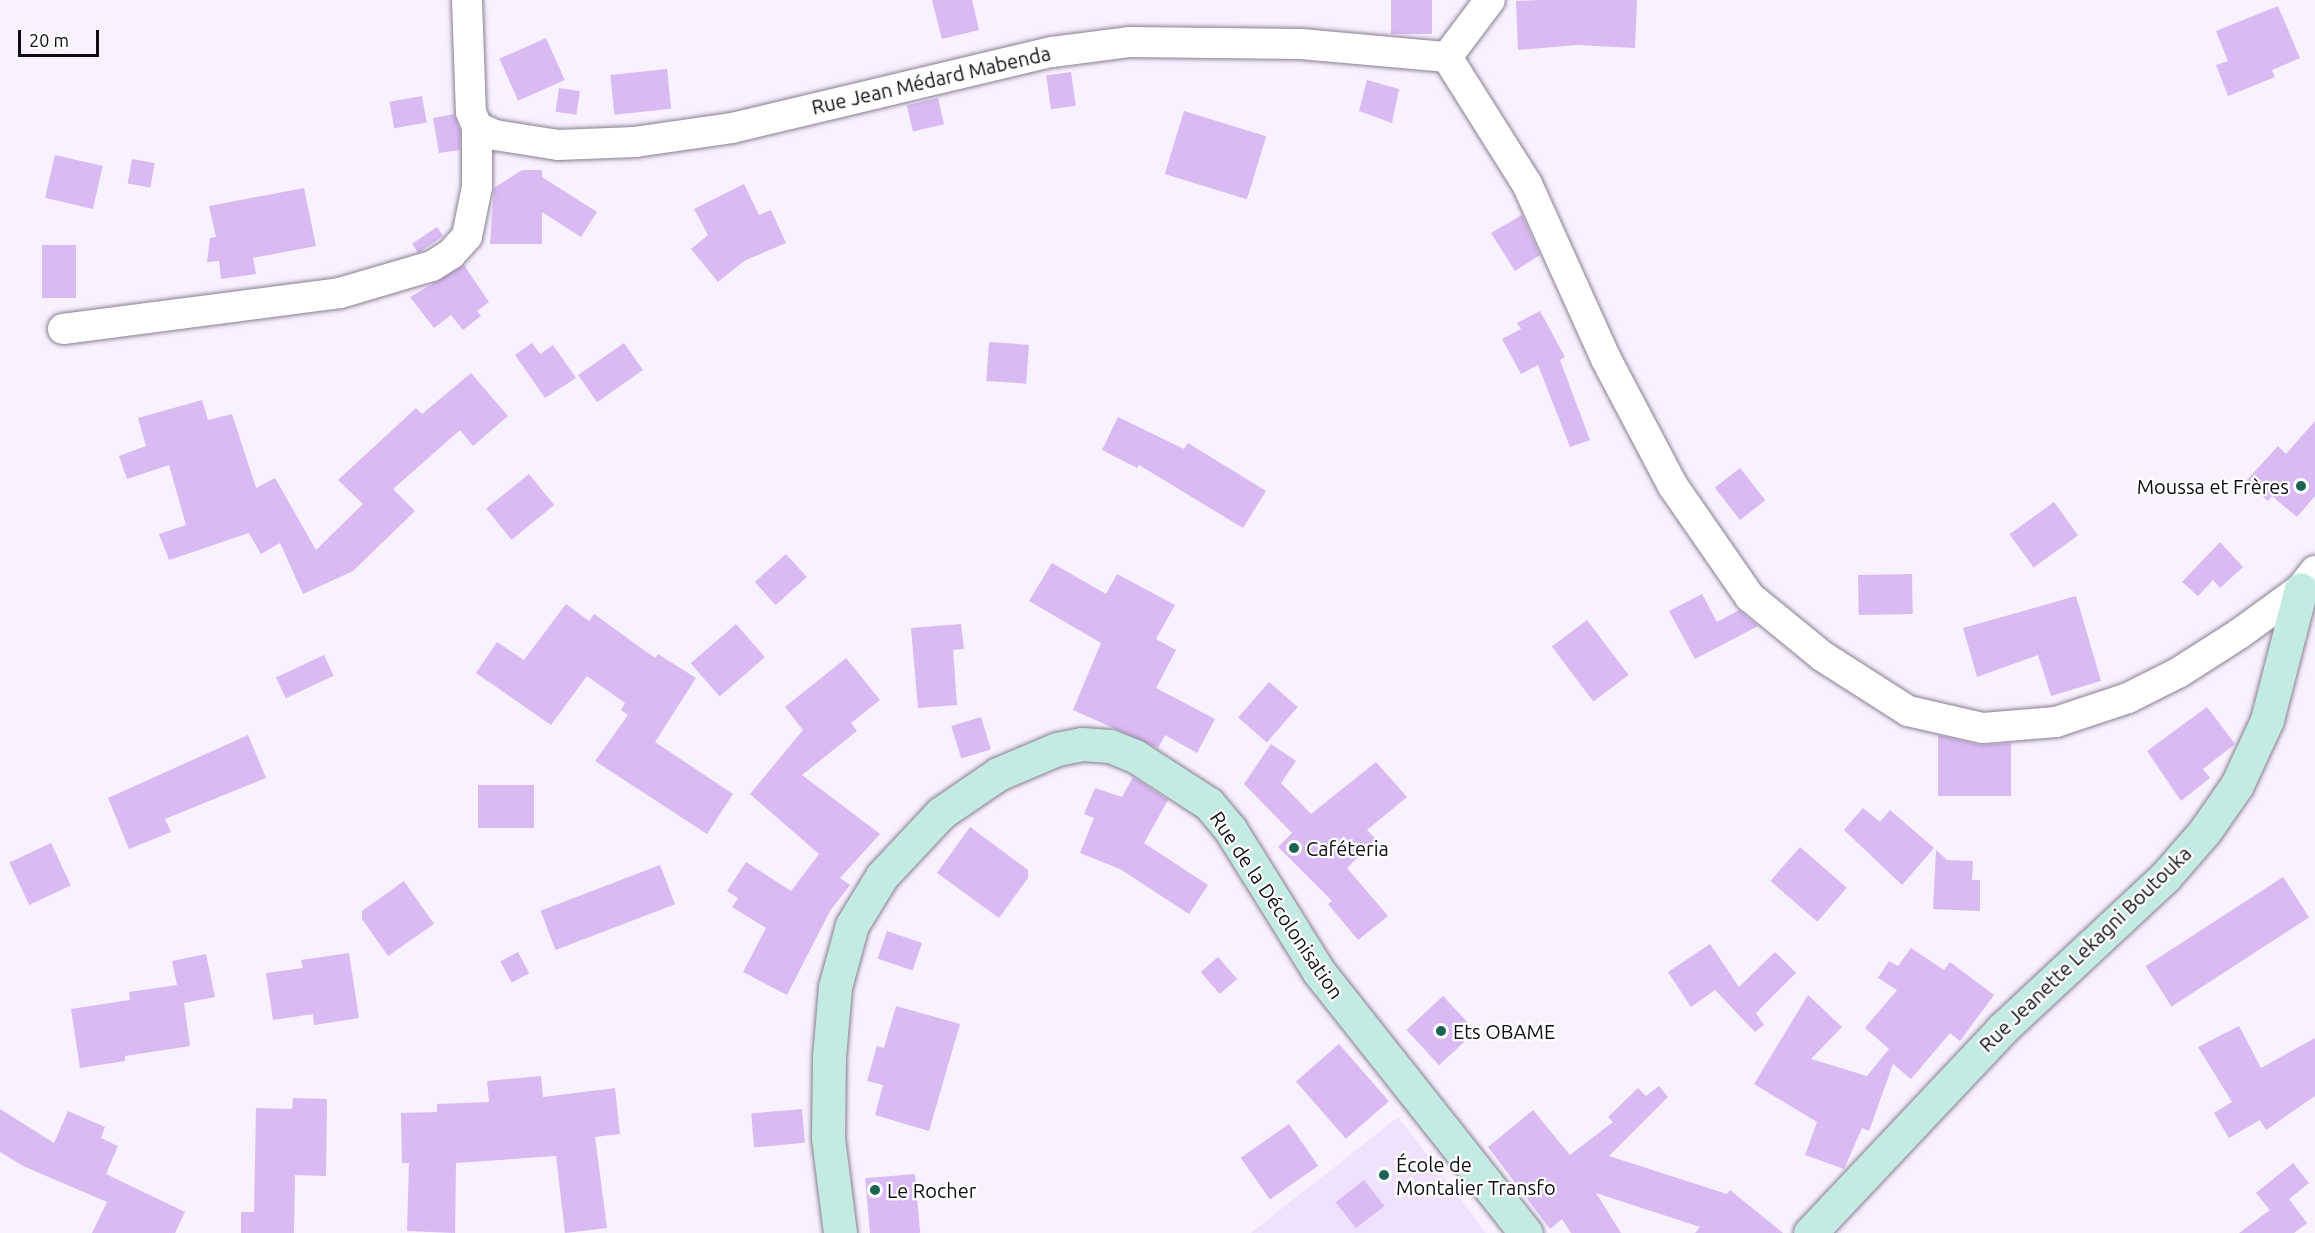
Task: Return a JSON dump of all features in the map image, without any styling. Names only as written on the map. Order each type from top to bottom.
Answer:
[{"type":"street","points":[[63,328],[340,293],[432,266],[452,254],[467,236],[477,187],[477,127],[471,112],[467,0]]},
{"type":"street","points":[[1490,0],[1446,57],[1527,184],[1606,359],[1673,486],[1750,597],[1822,656],[1908,711],[1983,728],[2056,722],[2128,698],[2178,674],[2308,580]]},
{"type":"street","name":"Rue Jean Médard Mabenda","points":[[477,127],[495,135],[558,145],[634,142],[732,128],[1052,52],[1130,42],[1301,44],[1446,57]]},
{"type":"street","name":"Rue Jeanette Lekagni Boutouka","points":[[1810,1233],[2002,1029],[2165,877],[2205,831],[2237,785],[2267,720],[2308,580]]},
{"type":"street","name":"Rue de la Décolonisation","points":[[840,1233],[828,1138],[829,1057],[841,957],[861,908],[910,843],[968,792],[1029,759],[1082,744],[1110,746],[1135,756],[1209,804],[1230,829],[1319,972],[1526,1233]]},
{"type":"shaded area","name":"École de Montalier Transfo","points":[[1398,1117],[1486,1233],[1251,1233]]},
{"type":"building","points":[[932,0],[972,0],[979,30],[942,39]]},
{"type":"building","points":[[1391,0],[1432,0],[1432,34],[1391,34]]},
{"type":"building","points":[[1637,0],[1635,48],[1577,45],[1518,50],[1516,1]]},
{"type":"building","points":[[2278,6],[2300,58],[2272,70],[2275,77],[2228,96],[2216,65],[2228,61],[2216,31]]},
{"type":"building","points":[[546,38],[565,80],[518,101],[499,59]]},
{"type":"building","points":[[667,69],[671,109],[614,115],[610,75]]},
{"type":"building","points":[[1071,72],[1076,106],[1051,109],[1046,75]]},
{"type":"building","points":[[1367,80],[1399,89],[1392,123],[1359,111]]},
{"type":"building","points":[[559,88],[580,91],[576,115],[556,112]]},
{"type":"building","points":[[422,96],[427,123],[394,128],[390,102]]},
{"type":"building","points":[[938,98],[944,124],[913,132],[907,105]]},
{"type":"building","points":[[1184,111],[1266,136],[1247,199],[1165,174]]},
{"type":"building","points":[[454,114],[460,130],[460,150],[439,153],[433,118]]},
{"type":"building","points":[[55,155],[103,166],[93,209],[45,198]]},
{"type":"building","points":[[132,159],[155,163],[150,188],[128,184]]},
{"type":"building","points":[[522,170],[542,170],[542,177],[597,212],[581,237],[542,212],[542,244],[490,244],[494,188]]},
{"type":"building","points":[[744,184],[759,215],[771,210],[786,243],[744,261],[718,282],[691,249],[708,235],[694,209]]},
{"type":"building","points":[[304,188],[316,246],[253,258],[256,274],[221,279],[219,261],[207,262],[210,238],[216,237],[209,206]]},
{"type":"building","points":[[1522,215],[1540,255],[1515,271],[1491,233]]},
{"type":"building","points":[[437,227],[443,236],[418,253],[412,244]]},
{"type":"building","points":[[42,245],[76,245],[76,298],[42,298]]},
{"type":"building","points":[[464,265],[489,302],[477,311],[481,316],[463,330],[451,315],[434,328],[410,297]]},
{"type":"building","points":[[1540,311],[1565,357],[1560,360],[1590,440],[1570,447],[1538,365],[1521,374],[1502,339],[1521,329],[1517,323]]},
{"type":"building","points":[[989,342],[1029,345],[1026,384],[986,381]]},
{"type":"building","points":[[532,343],[540,354],[553,345],[576,378],[545,398],[515,355]]},
{"type":"building","points":[[624,343],[643,370],[597,402],[578,375]]},
{"type":"building","points":[[471,373],[508,416],[473,446],[460,430],[393,489],[415,511],[353,571],[303,594],[280,543],[261,554],[249,533],[169,560],[159,534],[186,525],[169,465],[127,479],[119,456],[146,446],[138,418],[202,400],[208,420],[232,414],[256,488],[275,478],[316,550],[363,504],[338,480],[416,408],[422,414]]},
{"type":"building","points":[[1118,417],[1184,449],[1188,443],[1266,491],[1243,528],[1139,465],[1137,468],[1102,450]]},
{"type":"building","points":[[2315,421],[2315,496],[2297,517],[2272,496],[2268,501],[2246,481],[2278,446],[2286,454]]},
{"type":"building","points":[[1740,468],[1765,500],[1740,520],[1715,488]]},
{"type":"building","points":[[529,474],[554,505],[511,540],[486,509]]},
{"type":"building","points":[[2054,502],[2078,535],[2034,567],[2010,534]]},
{"type":"building","points":[[2220,542],[2243,567],[2220,588],[2213,580],[2198,596],[2182,582]]},
{"type":"building","points":[[786,554],[807,577],[776,605],[755,582]]},
{"type":"building","points":[[1052,563],[1106,594],[1117,574],[1175,605],[1156,639],[1176,650],[1156,688],[1215,719],[1197,753],[1165,735],[1158,748],[1073,710],[1101,643],[1029,601]]},
{"type":"building","points":[[1912,574],[1913,614],[1859,615],[1858,575]]},
{"type":"building","points":[[1702,594],[1717,622],[1739,610],[1758,626],[1695,659],[1669,611]]},
{"type":"building","points":[[2076,596],[2101,681],[2051,696],[2038,655],[1977,677],[1963,628]]},
{"type":"building","points":[[566,604],[589,621],[594,614],[655,658],[658,654],[696,678],[655,742],[733,794],[707,834],[595,761],[628,715],[621,710],[625,703],[587,676],[551,725],[476,673],[497,642],[524,660]]},
{"type":"building","points":[[1587,620],[1629,675],[1593,702],[1552,646]]},
{"type":"building","points":[[736,624],[765,657],[720,697],[691,663]]},
{"type":"building","points":[[961,624],[964,649],[953,650],[957,705],[918,708],[911,628]]},
{"type":"building","points":[[324,655],[334,676],[286,698],[276,677]]},
{"type":"building","points":[[846,658],[880,700],[851,723],[857,731],[802,775],[880,834],[840,878],[850,885],[830,911],[787,995],[743,972],[766,928],[732,907],[738,898],[727,891],[746,862],[791,891],[819,854],[750,794],[803,730],[785,707]]},
{"type":"building","points":[[1269,682],[1298,707],[1267,742],[1238,717]]},
{"type":"building","points":[[2207,707],[2235,744],[2203,769],[2210,778],[2181,801],[2147,751]]},
{"type":"building","points":[[981,717],[991,750],[961,759],[951,726]]},
{"type":"building","points":[[248,735],[266,778],[165,819],[171,832],[129,849],[108,798]]},
{"type":"building","points":[[1938,735],[1980,745],[2011,743],[2011,796],[1938,796]]},
{"type":"building","points":[[1271,744],[1296,761],[1281,783],[1311,814],[1376,762],[1407,797],[1367,830],[1376,839],[1347,868],[1388,916],[1358,940],[1328,904],[1332,901],[1278,847],[1292,833],[1244,784]]},
{"type":"building","points":[[1133,777],[1168,800],[1144,843],[1208,885],[1189,914],[1120,869],[1080,853],[1094,818],[1084,814],[1095,788],[1122,797]]},
{"type":"building","points":[[478,785],[534,785],[534,828],[478,828]]},
{"type":"building","points":[[1863,808],[1880,822],[1890,810],[1934,848],[1902,885],[1844,830]]},
{"type":"building","points":[[970,827],[1028,870],[1028,878],[999,918],[937,873]]},
{"type":"building","points":[[51,843],[71,886],[29,905],[9,862]]},
{"type":"building","points":[[1800,847],[1847,888],[1817,922],[1770,881]]},
{"type":"building","points":[[1936,850],[1947,860],[1973,861],[1972,880],[1980,880],[1980,911],[1933,909]]},
{"type":"building","points":[[660,865],[675,904],[556,950],[541,911]]},
{"type":"building","points":[[2283,877],[2309,917],[2172,1007],[2145,966]]},
{"type":"building","points":[[404,881],[434,924],[388,956],[362,919],[362,911]]},
{"type":"building","points":[[887,931],[922,943],[913,970],[878,958]]},
{"type":"building","points":[[1710,944],[1739,987],[1775,952],[1796,973],[1756,1013],[1764,1025],[1755,1032],[1715,990],[1691,1007],[1668,972]]},
{"type":"building","points":[[1911,948],[1944,970],[1950,962],[1994,995],[1960,1041],[1950,1033],[1911,1079],[1893,1064],[1869,1131],[1862,1128],[1844,1169],[1805,1155],[1817,1122],[1754,1084],[1808,995],[1842,1027],[1811,1059],[1867,1076],[1889,1049],[1865,1028],[1897,990],[1878,978],[1889,961],[1898,966]]},
{"type":"building","points":[[518,952],[529,973],[512,983],[500,961]]},
{"type":"building","points":[[349,953],[359,1018],[314,1025],[313,1014],[273,1020],[266,973],[303,968],[301,960]]},
{"type":"building","points":[[206,954],[215,997],[184,1003],[190,1046],[125,1056],[125,1061],[80,1068],[71,1009],[130,1000],[129,992],[177,985],[172,961]]},
{"type":"building","points":[[1218,957],[1237,979],[1220,994],[1201,972]]},
{"type":"building","name":"Ets OBAME","points":[[1443,996],[1476,1031],[1439,1065],[1406,1030]]},
{"type":"building","points":[[896,1006],[960,1024],[929,1131],[875,1115],[883,1085],[867,1081],[877,1046],[884,1048]]},
{"type":"building","points":[[2239,1026],[2261,1068],[2315,1038],[2315,1096],[2266,1130],[2260,1120],[2229,1138],[2214,1113],[2232,1102],[2198,1047]]},
{"type":"building","points":[[1339,1044],[1389,1101],[1346,1139],[1296,1081]]},
{"type":"building","points":[[541,1076],[543,1097],[615,1088],[620,1134],[595,1137],[607,1228],[565,1233],[556,1156],[456,1163],[455,1233],[407,1231],[409,1163],[402,1163],[401,1113],[437,1112],[437,1104],[489,1102],[487,1081]]},
{"type":"building","points":[[1659,1086],[1668,1097],[1609,1156],[1727,1194],[1730,1190],[1783,1233],[1695,1233],[1700,1227],[1596,1193],[1621,1233],[1571,1233],[1562,1219],[1550,1229],[1488,1147],[1533,1110],[1570,1155],[1613,1122],[1608,1117],[1638,1088],[1646,1096]]},
{"type":"building","points":[[293,1098],[327,1099],[326,1176],[295,1175],[294,1233],[241,1233],[241,1212],[254,1212],[256,1108],[292,1109]]},
{"type":"building","points":[[0,1109],[54,1143],[68,1111],[105,1127],[101,1138],[118,1146],[106,1174],[185,1212],[175,1233],[92,1233],[107,1202],[23,1166],[0,1152]]},
{"type":"building","points":[[802,1109],[805,1143],[754,1147],[751,1113]]},
{"type":"building","points":[[1289,1124],[1318,1166],[1270,1200],[1241,1158]]},
{"type":"building","points":[[2293,1163],[2309,1183],[2289,1199],[2307,1223],[2294,1233],[2239,1233],[2270,1210],[2256,1193]]},
{"type":"building","points":[[915,1174],[920,1233],[870,1233],[865,1178]]},
{"type":"building","points":[[1364,1180],[1384,1206],[1356,1228],[1336,1202]]},
{"type":"place","name":"Moussa et Frères","points":[[2301,486]]},
{"type":"place","name":"Caféteria","points":[[1294,848]]},
{"type":"place","name":"Ets OBAME","points":[[1441,1031]]},
{"type":"place","name":"École de Montalier Transfo","points":[[1384,1175]]},
{"type":"place","name":"Le Rocher","points":[[875,1190]]}]
